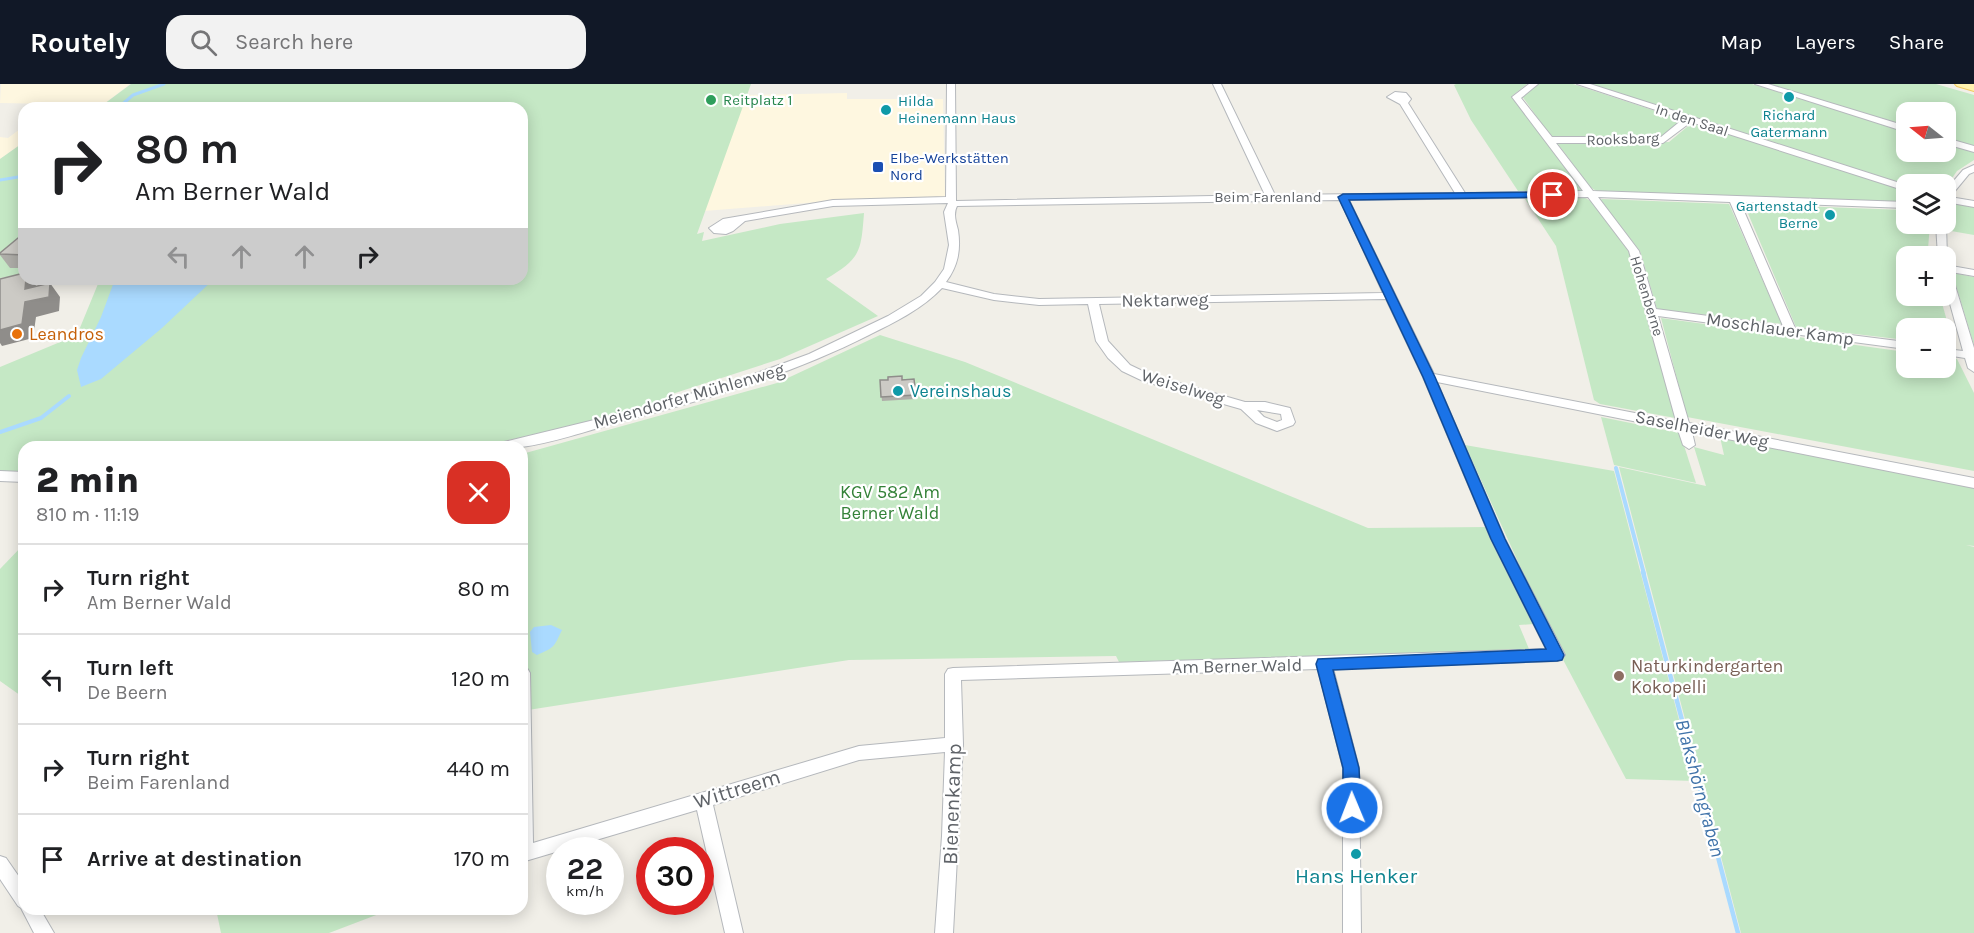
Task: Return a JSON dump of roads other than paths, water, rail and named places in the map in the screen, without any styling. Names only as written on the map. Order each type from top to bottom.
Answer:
[{"type":"main road","points":[[1961,84],[1974,88]]},
{"type":"street","name":"Meiendorfer Mühlenweg","points":[[528,442],[643,412],[781,370],[885,322],[916,304],[940,284],[954,256],[954,230],[949,212],[952,202],[951,84]]},
{"type":"street","points":[[1216,84],[1271,197]]},
{"type":"street","name":"Hohenberne","points":[[1534,84],[1516,97],[1634,251],[1689,446]]},
{"type":"street","name":"In den Saal","points":[[1581,84],[1896,185]]},
{"type":"street","points":[[1759,84],[1896,126]]},
{"type":"street","points":[[1403,102],[1462,196]]},
{"type":"street","name":"Rooksbarg","points":[[1550,140],[1663,140],[1689,119]]},
{"type":"street","points":[[1956,144],[1974,149]]},
{"type":"street","points":[[1956,184],[1966,172],[1974,168]]},
{"type":"street","name":"Beim Farenland","points":[[743,218],[841,202],[1079,199],[1591,194],[1896,205]]},
{"type":"street","points":[[1343,197],[1429,377]]},
{"type":"street","points":[[1734,200],[1790,330]]},
{"type":"street","points":[[1956,200],[1974,204]]},
{"type":"street","points":[[1956,271],[1974,273]]},
{"type":"street","name":"Nektarweg","points":[[940,284],[994,297],[1039,302],[1392,296]]},
{"type":"street","name":"Weiselweg","points":[[1093,302],[1102,341],[1112,356],[1126,368],[1147,378],[1245,406]]},
{"type":"street","points":[[1956,304],[1974,368]]},
{"type":"street","name":"Moschlauer Kamp","points":[[1653,312],[1896,345]]},
{"type":"street","points":[[1956,354],[1971,356]]},
{"type":"street","name":"Saselheider Weg","points":[[1429,377],[1974,483]]},
{"type":"street","name":"Am Berner Wald","points":[[952,674],[1557,655],[1498,539],[1429,377]]},
{"type":"street","points":[[0,476],[18,477]]},
{"type":"street","points":[[1324,664],[1351,768],[1353,933]]},
{"type":"street","name":"Bienenkamp","points":[[944,933],[952,837],[955,744],[952,674]]},
{"type":"street","name":"Wittreem","points":[[528,853],[859,753],[955,744]]},
{"type":"street","points":[[703,800],[734,933]]},
{"type":"street","points":[[0,864],[18,891]]},
{"type":"street","points":[[34,915],[45,933]]},
{"type":"water","points":[[113,285],[208,285],[162,328],[101,379],[81,387],[77,370]]},
{"type":"water","points":[[551,625],[562,630],[554,646],[537,655],[532,652],[530,632],[534,627]]},
{"type":"waterway","points":[[125,102],[133,95],[164,84]]},
{"type":"waterway","points":[[0,180],[18,177]]},
{"type":"waterway","points":[[0,432],[41,418],[69,396]]},
{"type":"waterway","name":"Blakshörngraben","points":[[1616,468],[1644,574]]},
{"type":"waterway","name":"Blakshörngraben","points":[[1643,572],[1738,933]]},
{"type":"place","name":"Richard Gatermann","points":[[1789,97]]},
{"type":"place","name":"Reitplatz 1","points":[[711,100]]},
{"type":"place","name":"Hilda Heinemann Haus","points":[[886,110]]},
{"type":"place","name":"Elbe-Werkstätten Nord","points":[[878,167]]},
{"type":"place","name":"Gartenstadt Berne","points":[[1830,215]]},
{"type":"place","name":"Leandros","points":[[17,334]]},
{"type":"place","name":"Vereinshaus","points":[[898,391]]},
{"type":"place","name":"Naturkindergarten Kokopelli","points":[[1619,676]]},
{"type":"place","name":"Hans Henker","points":[[1356,854]]},
{"type":"park label","name":"KGV 582 Am Berner Wald","points":[[890,502]]}]
